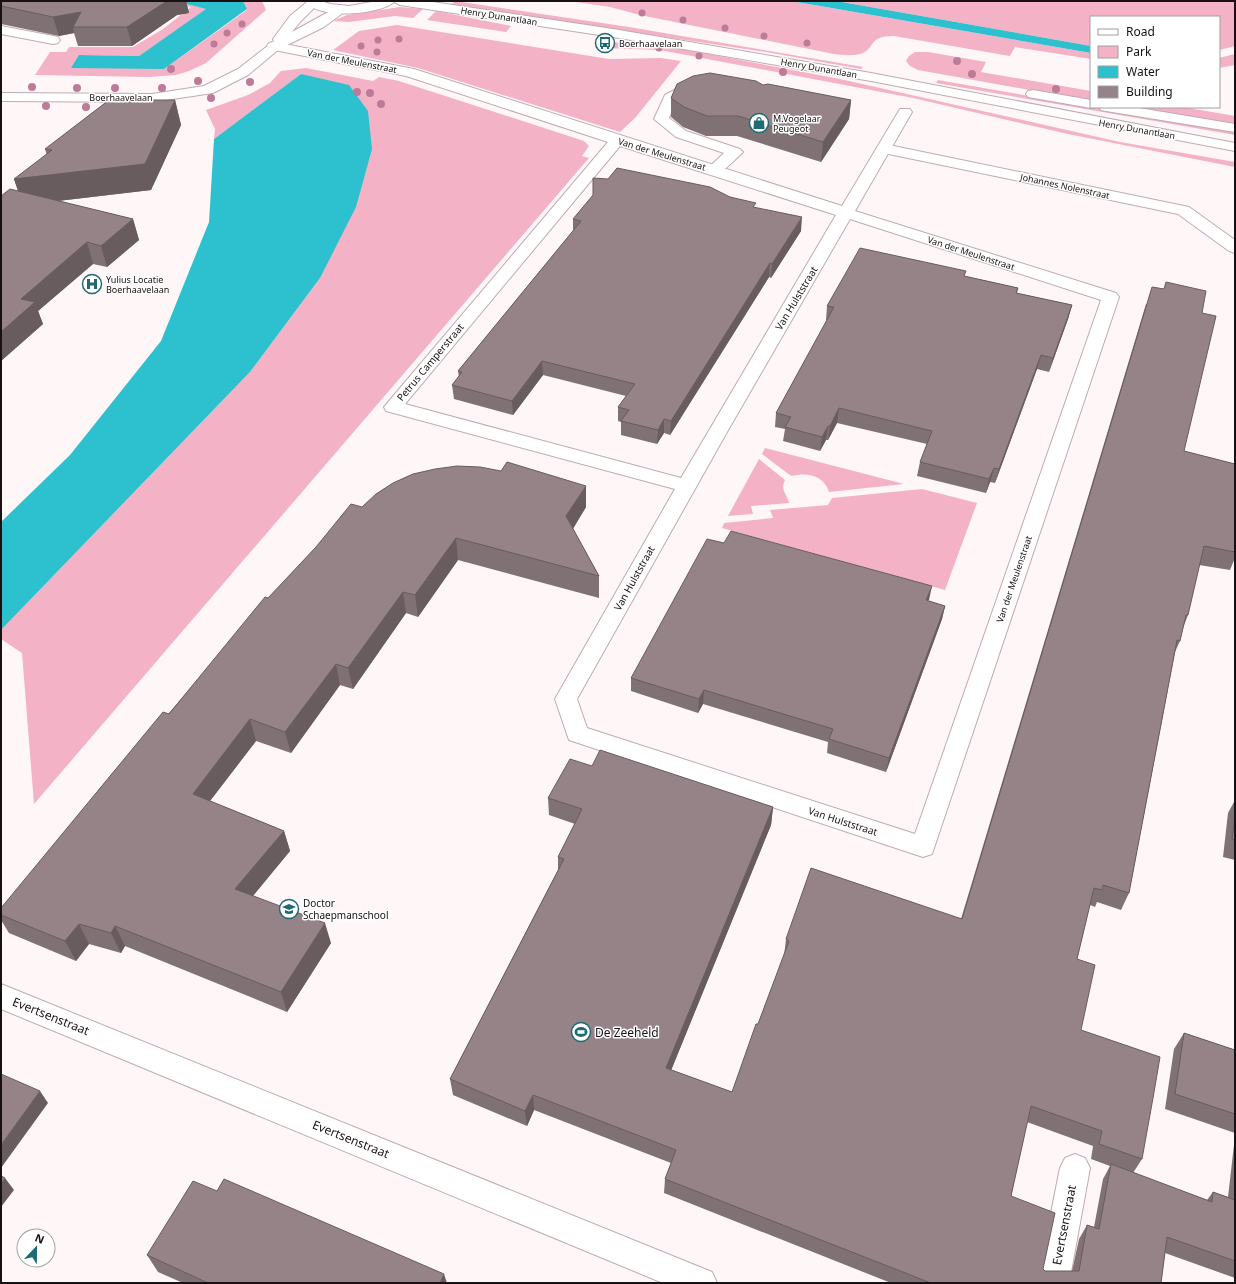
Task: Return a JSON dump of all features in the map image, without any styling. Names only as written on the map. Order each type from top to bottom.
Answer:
[{"type":"street","points":[[312,2],[326,7],[341,9],[369,7],[389,1]]},
{"type":"street","name":"Henry Dunantlaan","points":[[400,1],[613,33],[863,76],[1235,147]]},
{"type":"street","name":"Henry Dunantlaan","points":[[481,1],[688,33],[1090,104]]},
{"type":"street","name":"Boerhaavelaan","points":[[1,97],[152,98],[208,90],[244,72],[274,46],[295,19],[312,2]]},
{"type":"street","name":"Boerhaavelaan","points":[[274,46],[319,24],[341,9]]},
{"type":"street","points":[[1,30],[53,40]]},
{"type":"street","name":"Van der Meulenstraat","points":[[274,46],[410,72],[847,214],[1110,297],[923,847]]},
{"type":"street","points":[[710,86],[695,83],[670,98],[661,119],[681,134],[735,152],[714,170]]},
{"type":"street","name":"Henry Dunantlaan","points":[[1112,108],[1235,128]]},
{"type":"street","name":"Van Hulststraat","points":[[905,112],[847,214],[686,486],[566,699],[577,734],[923,847]]},
{"type":"street","name":"Petrus Camperstraat","points":[[617,140],[393,407],[686,486]]},
{"type":"street","name":"Johannes Nolenstraat","points":[[884,149],[1183,210],[1235,248]]},
{"type":"street","name":"Evertsenstraat","points":[[1,996],[701,1283]]},
{"type":"street","name":"Evertsenstraat","points":[[1053,1283],[1074,1168]]},
{"type":"green space","points":[[162,1],[175,1],[207,9],[139,56],[79,55],[164,69],[247,10],[243,1],[262,1],[266,10],[206,63],[176,75],[149,77],[35,75],[50,52],[66,52],[69,47],[133,47],[163,29],[191,7]]},
{"type":"green space","points":[[455,1],[629,27],[863,67],[861,69],[766,52],[451,5]]},
{"type":"green space","points":[[569,1],[791,1],[1090,53],[1090,59],[1015,47],[1010,56],[894,36],[879,38],[868,50],[860,54],[834,54],[640,15],[610,7]]},
{"type":"green space","points":[[836,1],[1235,1],[1235,46],[1220,50],[1220,16],[1090,16],[1090,46]]},
{"type":"green space","points":[[400,7],[423,9],[413,18],[395,16],[349,22],[333,21],[347,15]]},
{"type":"green space","points":[[436,11],[511,26],[506,32],[427,20]]},
{"type":"green space","points":[[397,25],[609,59],[661,58],[681,61],[635,118],[620,132],[418,68],[333,50],[359,31]]},
{"type":"green space","points":[[609,42],[671,47],[840,79],[1120,142],[1235,162],[1235,167],[1068,134],[913,98],[660,50],[605,48]]},
{"type":"green space","points":[[915,52],[928,52],[986,62],[981,72],[1090,91],[1090,101],[918,70],[910,66],[906,61],[909,56]]},
{"type":"green space","points":[[1235,54],[1235,65],[1220,68],[1220,58]]},
{"type":"green space","points":[[306,68],[373,81],[379,77],[399,81],[584,141],[589,146],[582,156],[589,158],[34,804],[22,653],[1,639],[1,630],[250,372],[320,278],[301,74],[214,139],[215,129],[206,110],[248,95],[270,83],[281,71]]},
{"type":"green space","points":[[938,80],[1090,107],[1090,108],[1098,108],[1235,132],[1235,135],[936,83]]},
{"type":"green space","points":[[1130,108],[1189,108],[1235,116],[1235,123],[1185,118]]},
{"type":"green space","points":[[765,448],[904,484],[829,492],[827,486],[819,478],[803,474],[791,476],[762,454]]},
{"type":"green space","points":[[759,459],[785,480],[783,487],[789,503],[751,506],[753,514],[728,516]]},
{"type":"green space","points":[[922,489],[977,503],[945,590],[722,528],[724,523],[773,518],[770,510],[828,505],[832,498]]},
{"type":"water","points":[[175,1],[243,1],[247,9],[164,69],[71,68],[79,55],[139,56],[206,9]]},
{"type":"water","points":[[791,1],[836,1],[1090,46],[1090,53]]},
{"type":"water","points":[[301,74],[349,85],[368,111],[372,149],[356,207],[320,278],[250,372],[1,630],[1,522],[70,455],[161,341],[209,222],[214,139]]},
{"type":"building","points":[[1,1],[167,1],[127,27],[73,27],[81,12],[53,17],[1,6]]},
{"type":"building","points":[[710,73],[756,81],[763,85],[768,84],[851,100],[823,142],[738,116],[707,116],[684,107],[671,98],[677,84],[693,76]]},
{"type":"building","points":[[109,100],[175,100],[145,164],[14,179],[52,150],[45,149]]},
{"type":"building","points":[[617,168],[710,187],[730,197],[756,203],[753,207],[802,217],[772,264],[770,263],[671,421],[664,419],[658,430],[621,421],[629,410],[618,407],[635,384],[542,361],[512,401],[452,385],[462,372],[458,371],[581,221],[573,219],[593,195],[593,178],[608,179]]},
{"type":"building","points":[[10,189],[133,219],[101,246],[87,242],[21,299],[35,302],[1,332],[1,196]]},
{"type":"building","points":[[860,248],[966,271],[964,276],[1018,288],[1016,293],[1072,305],[1053,358],[1041,355],[999,469],[994,468],[989,479],[920,462],[932,431],[839,408],[830,426],[828,426],[822,437],[785,427],[791,417],[776,413],[834,307],[827,306]]},
{"type":"building","points":[[1166,282],[1206,291],[1202,313],[1216,316],[1184,451],[1235,464],[1235,552],[1204,546],[1188,615],[1186,615],[1180,641],[1177,640],[1129,893],[1103,885],[1102,890],[1094,888],[1077,959],[1095,965],[1081,1030],[1160,1057],[1142,1159],[1099,1144],[1102,1131],[1031,1106],[1011,1196],[1055,1213],[1043,1269],[1045,1271],[1079,1271],[1087,1225],[1099,1229],[1111,1164],[1212,1202],[1213,1192],[1235,1200],[1235,1261],[1167,1237],[1161,1283],[931,1283],[665,1179],[676,1150],[533,1095],[525,1111],[450,1079],[564,859],[558,857],[582,809],[548,798],[570,759],[592,766],[600,750],[773,807],[666,1068],[732,1092],[756,1024],[758,1024],[789,941],[786,939],[811,868],[962,919],[1152,287],[1164,289]]},
{"type":"building","points":[[507,462],[586,486],[566,516],[599,576],[456,538],[415,595],[403,592],[348,668],[336,664],[285,732],[250,719],[193,794],[284,831],[235,889],[325,923],[281,992],[115,926],[111,933],[79,924],[65,941],[1,915],[1,908],[163,712],[169,714],[265,597],[268,598],[316,547],[351,504],[362,507],[376,494],[393,483],[413,474],[457,466],[480,467],[501,471]]},
{"type":"building","points":[[731,531],[932,586],[926,600],[945,606],[889,758],[829,739],[833,729],[704,690],[699,699],[631,678],[707,539],[724,543]]},
{"type":"building","points":[[1235,817],[1235,840],[1232,839]]},
{"type":"building","points":[[1184,1033],[1235,1050],[1235,1114],[1175,1094]]},
{"type":"building","points":[[1,1074],[40,1091],[1,1145]]},
{"type":"building","points":[[1,1176],[5,1178],[1,1184]]},
{"type":"building","points":[[224,1179],[444,1274],[440,1283],[208,1283],[147,1255],[193,1181],[217,1191]]},
{"type":"place","name":"Boerhaavelaan","points":[[605,43]]},
{"type":"place","name":"M.Vogelaar Peugeot","points":[[759,123]]},
{"type":"place","name":"Yulius Locatie Boerhaavelaan","points":[[92,284]]},
{"type":"place","name":"Doctor Schaepmanschool","points":[[289,909]]},
{"type":"place","name":"De Zeeheld","points":[[581,1032]]}]
